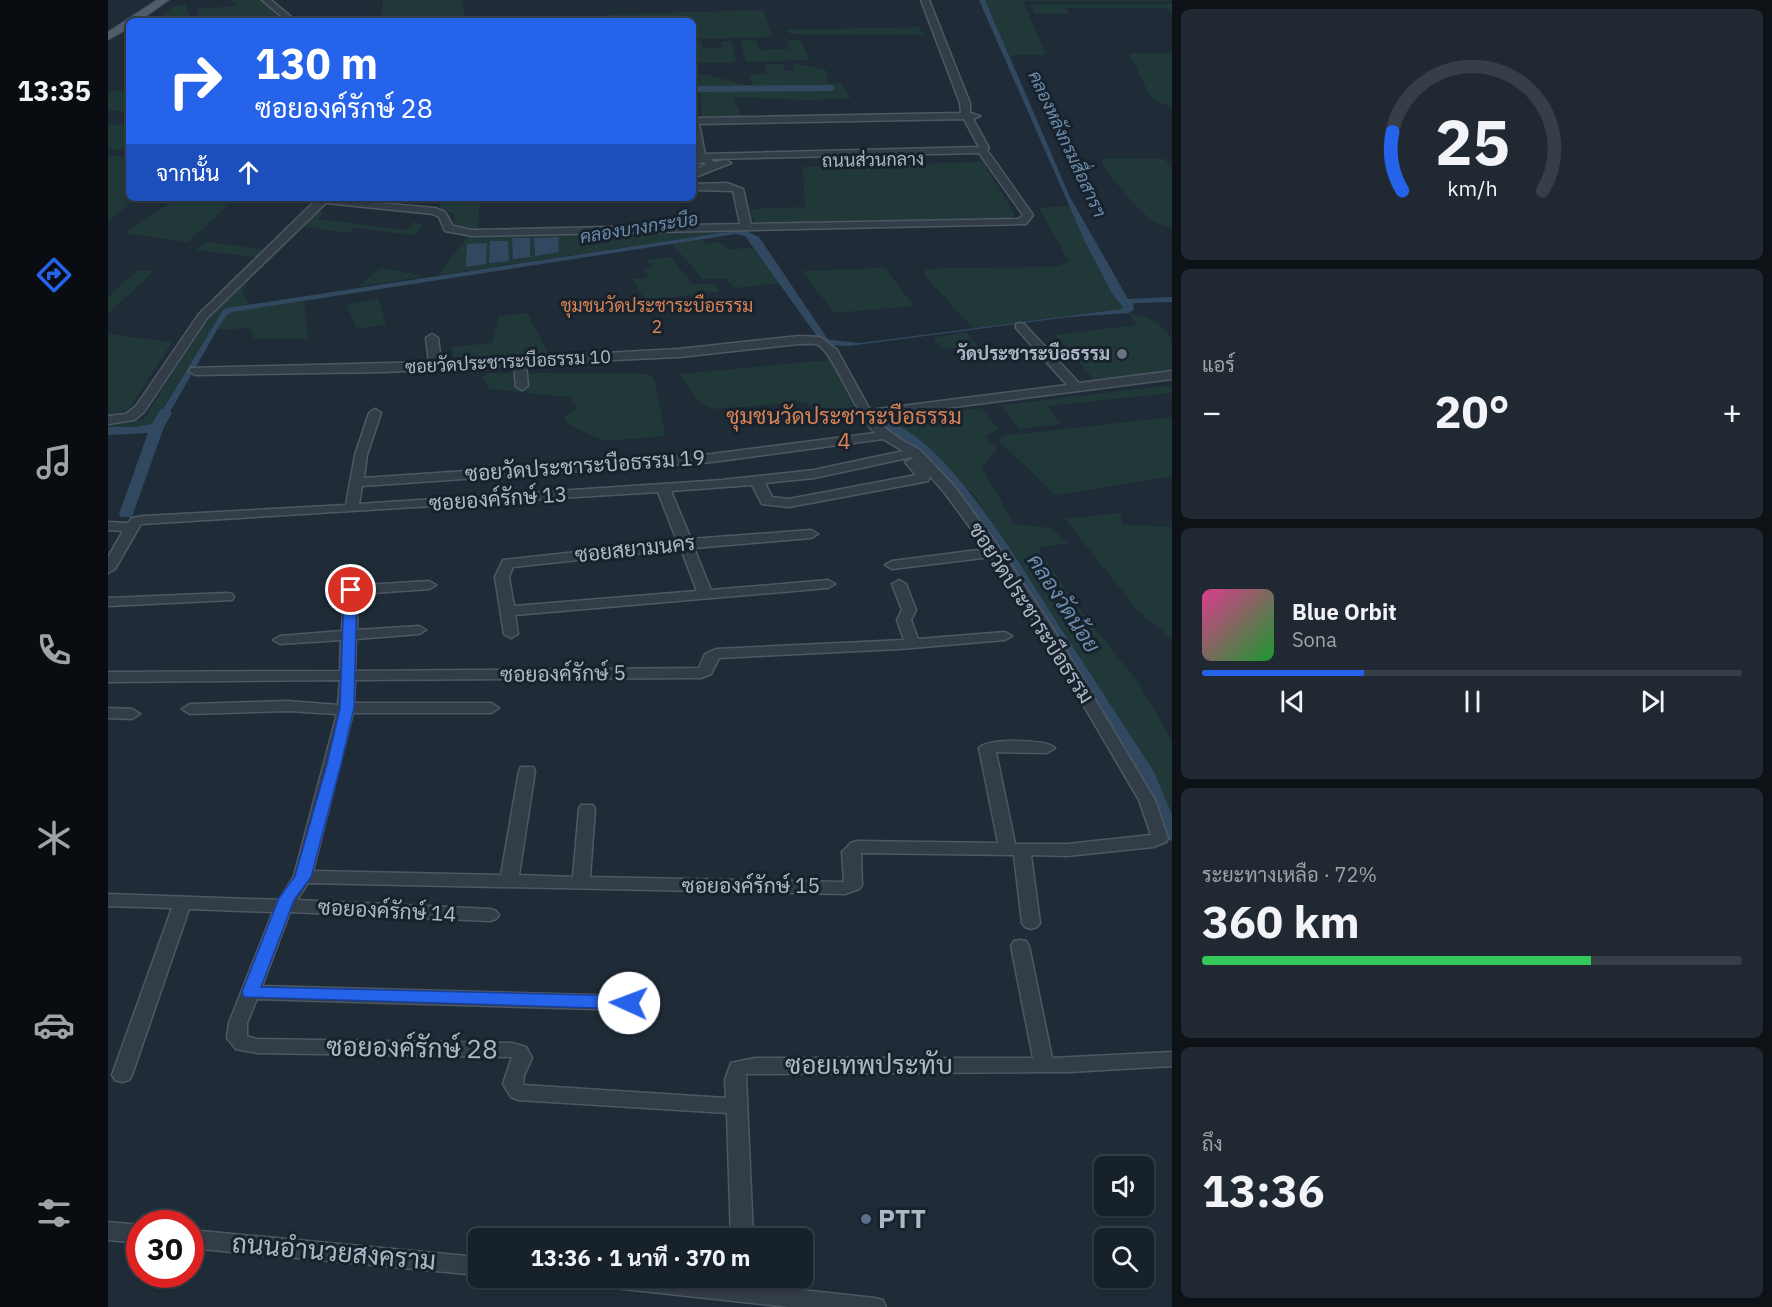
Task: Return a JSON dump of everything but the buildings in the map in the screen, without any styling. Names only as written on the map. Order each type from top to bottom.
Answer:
[{"type":"main road","points":[[137,18],[164,1]]},
{"type":"main road","points":[[108,37],[126,25]]},
{"type":"street","points":[[266,0],[288,18]]},
{"type":"street","points":[[335,201],[435,211],[442,213],[446,218],[449,229],[471,233],[1022,222],[1028,215],[984,154],[984,148],[967,116],[965,103],[925,0]]},
{"type":"street","points":[[965,103],[979,116],[994,153],[984,154]]},
{"type":"street","points":[[696,120],[979,116]]},
{"type":"street","name":"ถนนส่วนกลาง","points":[[696,159],[709,156],[772,158],[984,154]]},
{"type":"street","name":"ถนนส่วนกลาง","points":[[696,173],[712,165],[772,158]]},
{"type":"street","points":[[696,159],[712,165]]},
{"type":"street","points":[[696,187],[727,186],[738,189],[746,227]]},
{"type":"street","points":[[108,420],[130,417],[140,409],[203,316],[322,201]]},
{"type":"street","points":[[1020,326],[1075,386]]},
{"type":"street","points":[[432,338],[435,365]]},
{"type":"street","name":"ซอยวัดประชาระบือธรรม 10","points":[[195,371],[435,365],[679,353],[799,340],[820,341]]},
{"type":"street","name":"ซอยวัดประชาระบือธรรม","points":[[820,341],[831,350],[865,413],[885,435],[949,489],[995,552],[1043,624],[1141,790],[1160,838]]},
{"type":"street","points":[[519,360],[522,386]]},
{"type":"street","points":[[865,413],[1172,375]]},
{"type":"street","points":[[352,508],[361,455],[375,413]]},
{"type":"street","name":"ซอยวัดประชาระบือธรรม 19","points":[[356,482],[712,458],[885,435]]},
{"type":"street","points":[[757,481],[767,501],[782,503],[923,478],[908,453]]},
{"type":"street","name":"ซอยองค์รักษ์ 13","points":[[108,526],[132,527],[137,521],[144,520],[663,489],[757,481],[814,474],[908,453]]},
{"type":"street","points":[[663,489],[706,594]]},
{"type":"street","points":[[108,569],[132,527]]},
{"type":"street","name":"ซอยสยามนคร","points":[[511,634],[502,577],[508,563],[686,544],[812,534]]},
{"type":"street","points":[[892,565],[995,552]]},
{"type":"street","points":[[507,611],[828,584]]},
{"type":"street","points":[[899,584],[909,610],[904,620],[912,643]]},
{"type":"street","name":"ซอยองค์รักษ์ 28","points":[[429,585],[351,590],[346,709],[303,877],[284,906],[236,1031],[237,1038],[243,1044],[512,1050],[519,1052],[522,1058],[513,1079],[513,1087],[518,1092],[736,1106]]},
{"type":"street","points":[[108,602],[227,597]]},
{"type":"street","points":[[280,640],[419,630]]},
{"type":"street","name":"ซอยองค์รักษ์ 5","points":[[108,677],[701,673],[706,671],[710,657],[716,654],[1005,636]]},
{"type":"street","points":[[190,709],[288,706],[346,709],[491,708]]},
{"type":"street","points":[[108,713],[132,714]]},
{"type":"street","points":[[1031,923],[1015,849],[987,748],[1008,746],[1047,748]]},
{"type":"street","points":[[509,882],[527,771]]},
{"type":"street","points":[[580,884],[587,808]]},
{"type":"street","name":"ซอยองค์รักษ์ 15","points":[[303,877],[845,888],[853,885],[851,852],[857,847],[1084,849],[1157,841],[1160,838]]},
{"type":"street","name":"ซอยองค์รักษ์ 14","points":[[108,900],[490,915]]},
{"type":"street","points":[[122,1075],[183,902]]},
{"type":"street","points":[[1020,946],[1044,1065]]},
{"type":"street","points":[[250,992],[629,1003]]},
{"type":"street","name":"ซอยเทพประทับ","points":[[742,1228],[735,1080],[738,1068],[755,1065],[1044,1065],[1172,1059]]},
{"type":"street","points":[[108,1231],[126,1233]]},
{"type":"street","name":"ถนนอำนวยสงคราม","points":[[204,1240],[468,1265]]},
{"type":"street","points":[[762,1288],[875,1307]]},
{"type":"green space","points":[[232,0],[262,0],[283,18],[200,18],[196,9],[238,6]]},
{"type":"green space","points":[[383,0],[463,0],[465,18],[381,18]]},
{"type":"green space","points":[[985,0],[1172,1],[1023,1],[1046,55],[1009,55]]},
{"type":"green space","points":[[185,4],[190,18],[157,18],[175,6]]},
{"type":"green space","points":[[1031,4],[1172,4],[1172,15],[1167,8],[1066,8],[1069,14],[1034,14]]},
{"type":"green space","points":[[761,10],[764,11],[772,36],[696,39],[696,18],[605,18],[605,15]]},
{"type":"green space","points":[[919,27],[924,35],[791,34],[786,30]]},
{"type":"green space","points":[[756,40],[759,50],[789,49],[787,40],[800,40],[810,60],[746,62],[740,41]]},
{"type":"green space","points":[[696,41],[701,41],[703,48],[724,47],[721,42],[731,41],[736,62],[696,63]]},
{"type":"green space","points":[[1129,53],[1172,54],[1172,108],[1151,98]]},
{"type":"green space","points":[[793,63],[826,70],[829,83],[841,84],[851,98],[808,100],[734,97],[741,116],[702,117],[700,92],[696,91],[696,75],[705,74],[753,87],[749,75],[766,73],[765,64],[784,64],[785,71],[795,71]]},
{"type":"green space","points":[[126,89],[126,112],[108,110],[108,92]]},
{"type":"green space","points":[[108,124],[126,126],[126,151],[108,149]]},
{"type":"green space","points":[[108,155],[126,157],[126,201],[132,201],[108,222]]},
{"type":"green space","points":[[1103,158],[1165,159],[1172,170],[1172,227],[1154,221],[1127,196],[1106,170],[1102,162]]},
{"type":"green space","points":[[983,162],[1015,215],[1012,218],[755,224],[751,209],[805,207],[803,167]]},
{"type":"green space","points":[[174,201],[233,201],[188,242],[124,233]]},
{"type":"green space","points":[[480,201],[478,228],[455,228],[455,214],[440,208],[440,202]]},
{"type":"green space","points":[[1069,206],[1100,271],[1123,307],[1121,309],[973,328],[924,275],[925,270],[945,268],[1054,267],[1069,262],[1039,208]]},
{"type":"green space","points":[[317,211],[325,212],[318,219],[406,230],[413,222],[423,224],[413,235],[354,228],[349,233],[303,227]]},
{"type":"green space","points":[[744,230],[438,275],[468,236]]},
{"type":"green space","points":[[702,239],[706,244],[720,242],[729,249],[753,248],[779,283],[735,288],[726,279],[703,279],[672,244]]},
{"type":"green space","points":[[208,242],[265,250],[257,257],[195,250]]},
{"type":"green space","points":[[671,257],[692,284],[715,284],[719,292],[645,300],[632,279],[649,277],[643,270],[652,267],[647,260]]},
{"type":"green space","points":[[380,268],[425,276],[358,287]]},
{"type":"green space","points":[[885,268],[914,306],[834,313],[802,271]]},
{"type":"green space","points":[[138,270],[154,271],[108,314],[108,297]]},
{"type":"green space","points":[[242,284],[249,284],[242,290],[248,304],[223,310],[152,426],[137,429],[108,429],[108,425],[144,419],[205,321]]},
{"type":"green space","points":[[378,298],[386,324],[357,329],[347,305]]},
{"type":"green space","points":[[304,300],[308,339],[254,339],[250,328],[217,330],[227,315],[232,312]]},
{"type":"green space","points":[[527,313],[550,357],[454,363],[451,347],[492,343],[499,316]]},
{"type":"green space","name":"วัดประชาระบือธรรม","points":[[1129,313],[1159,324],[1168,334],[1171,340],[1172,373],[1096,382],[1055,335],[1137,325]]},
{"type":"green space","points":[[966,332],[982,351],[962,353],[958,348],[941,349],[933,338]]},
{"type":"green space","points":[[108,334],[172,342],[129,409],[108,416]]},
{"type":"green space","points":[[830,360],[862,417],[826,420],[806,402],[713,409],[696,399],[680,374]]},
{"type":"green space","points":[[489,373],[649,374],[655,381],[665,436],[604,441],[568,424],[564,418],[578,406],[569,397],[489,389],[482,377]]},
{"type":"green space","points":[[1172,385],[1172,393],[1047,406],[1061,424],[1019,429],[1001,405]]},
{"type":"green space","points":[[981,408],[999,429],[985,436],[997,449],[982,467],[1014,524],[1050,528],[1069,543],[1038,548],[1077,606],[1138,682],[1172,741],[1172,813],[1153,770],[974,495],[908,433],[881,421]]},
{"type":"green space","points":[[1172,417],[1172,476],[1056,495],[1001,443],[1000,438],[1009,435]]},
{"type":"green space","points":[[1120,513],[1123,525],[1172,527],[1172,639],[1138,611],[1065,519]]},
{"type":"water","points":[[979,0],[985,0],[1070,197],[1128,299],[1172,297],[1172,302],[1133,303],[1134,309],[1129,313],[1069,317],[849,346],[829,345],[819,339],[745,236],[736,234],[232,312],[227,315],[217,330],[159,431],[151,429],[223,310],[227,308],[744,230],[759,237],[827,338],[831,340],[861,343],[1121,309],[1123,307],[1112,293],[1086,244]]},
{"type":"water","points":[[559,237],[558,252],[535,256],[534,238]]},
{"type":"water","points":[[512,238],[530,238],[530,257],[513,259]]},
{"type":"water","points":[[490,241],[508,241],[509,261],[489,263]]},
{"type":"water","points":[[487,243],[486,264],[466,267],[467,244]]},
{"type":"waterway","points":[[696,89],[831,88]]},
{"type":"waterway","name":"คลองบางกระบือ","points":[[157,427],[165,413]]},
{"type":"waterway","name":"คลองวัดน้อย","points":[[882,423],[915,443],[942,468],[986,524],[1144,770],[1172,835]]},
{"type":"waterway","name":"คลองบางกระบือ","points":[[108,431],[136,431],[157,427]]},
{"type":"waterway","name":"คลองบางกระบือ","points":[[126,514],[157,427]]},
{"type":"place","name":"วัดประชาระบือธรรม","points":[[1122,354]]},
{"type":"place","name":"PTT","points":[[866,1219]]},
{"type":"district","name":"ชุมชนวัดประชาระบือธรรม 2","points":[[657,316]]},
{"type":"district","name":"ชุมชนวัดประชาระบือธรรม 4","points":[[844,428]]},
{"type":"route","points":[[351,590],[347,708],[334,764],[303,877],[287,898],[250,992],[629,1003]]},
{"type":"water label","name":"คลองหลังกรมสื่อสารฯ","points":[[1067,144]]}]
